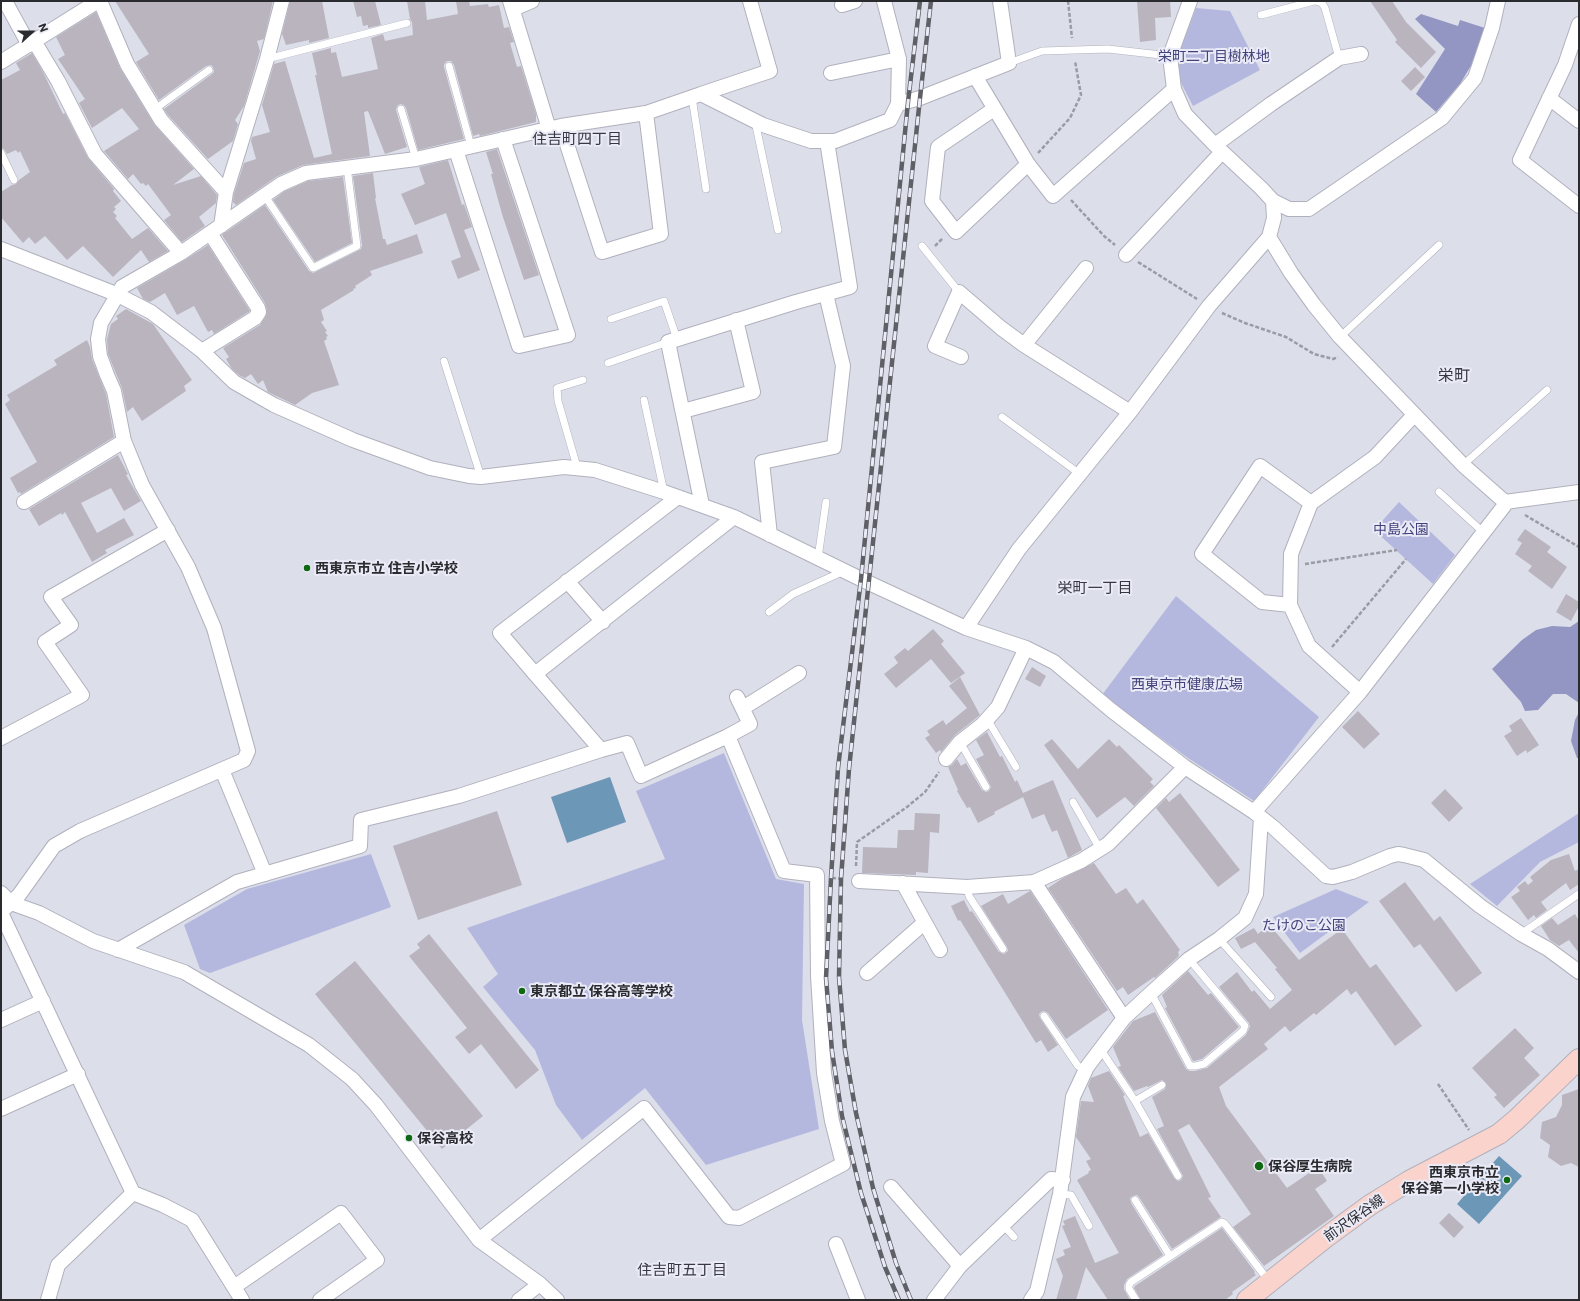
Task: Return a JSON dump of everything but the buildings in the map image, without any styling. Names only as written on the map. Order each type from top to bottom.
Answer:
[{"type":"main road","name":"前沢保谷線","points":[[1258,1294],[1325,1238],[1370,1205],[1409,1181],[1499,1134],[1518,1119],[1579,1059]]},
{"type":"street","points":[[5,1],[31,43],[58,81],[95,154],[181,253]]},
{"type":"street","points":[[1,62],[99,1],[127,64],[161,120],[226,192]]},
{"type":"street","points":[[202,351],[255,318],[259,312],[215,229],[267,59],[282,1]]},
{"type":"street","points":[[532,1],[512,5],[555,127],[602,252],[661,234],[646,113]]},
{"type":"street","points":[[4,909],[20,895],[54,846],[80,831],[244,760],[248,750],[214,628],[188,567],[142,485],[124,441],[114,391],[100,356],[98,339],[101,323],[116,294],[122,287],[181,253],[281,184],[306,174],[416,159],[555,127],[646,113],[770,71],[750,1]]},
{"type":"street","points":[[697,96],[755,121],[811,141],[835,141],[890,120],[898,104],[899,58],[884,1]]},
{"type":"street","points":[[898,104],[920,98],[1009,64],[1000,1]]},
{"type":"street","points":[[1190,1],[1170,56],[1174,90],[1185,114],[1273,201],[1289,210],[1309,210],[1442,118],[1475,78],[1492,28],[1498,1]]},
{"type":"street","points":[[1578,30],[1565,65],[1520,160],[1579,206]]},
{"type":"street","points":[[1126,254],[1219,148],[1271,104],[1338,58],[1361,54]]},
{"type":"street","points":[[831,73],[899,58]]},
{"type":"street","points":[[975,76],[1028,164],[1053,196],[1174,90]]},
{"type":"street","points":[[1549,98],[1579,121]]},
{"type":"street","points":[[994,109],[938,147],[932,201],[956,232],[1028,164]]},
{"type":"street","points":[[456,150],[519,346],[568,335],[503,139]]},
{"type":"street","points":[[702,505],[683,411],[673,340],[850,287],[827,141]]},
{"type":"street","points":[[966,628],[1019,549],[1130,412],[1209,306],[1269,237],[1274,218],[1273,201]]},
{"type":"street","points":[[1269,237],[1296,280],[1314,305],[1351,350],[1414,415],[1505,504]]},
{"type":"street","points":[[1,249],[116,294],[151,312],[202,351],[234,382],[274,405],[353,440],[430,468],[469,476],[481,477],[564,467],[577,467],[595,470],[664,492],[734,517],[844,571],[966,628],[1026,648],[1054,662],[1111,710],[1186,767],[1258,815],[1329,877],[1352,872],[1398,854],[1404,854],[1424,860],[1480,906],[1521,934],[1548,949],[1579,972]]},
{"type":"street","points":[[1024,345],[1086,268]]},
{"type":"street","points":[[961,357],[935,346],[959,292],[1001,328],[1024,345],[1130,412]]},
{"type":"street","points":[[770,535],[762,462],[834,447],[843,366],[826,294]]},
{"type":"street","points":[[683,411],[753,392],[736,320]]},
{"type":"street","points":[[1360,692],[1310,646],[1290,605],[1291,554],[1311,503],[1375,457],[1414,415]]},
{"type":"street","points":[[24,502],[124,441]]},
{"type":"street","points":[[1290,605],[1262,602],[1202,554],[1260,466],[1311,503]]},
{"type":"street","points":[[1031,1300],[1037,1291],[1063,1180],[1073,1096],[1085,1070],[1124,1018],[1189,959],[1219,939],[1246,918],[1256,894],[1258,815],[1360,692],[1505,504],[1579,492]]},
{"type":"street","points":[[601,750],[500,633],[678,497]]},
{"type":"street","points":[[535,674],[603,622],[734,517]]},
{"type":"street","points":[[1,738],[82,695],[45,642],[71,625],[51,597],[168,530]]},
{"type":"street","points":[[567,581],[603,622]]},
{"type":"street","points":[[946,759],[960,742],[987,719],[998,707],[1026,648]]},
{"type":"street","points":[[118,950],[237,882],[360,846],[361,820],[459,796],[627,743],[641,776],[728,736],[750,724],[740,702],[799,673]]},
{"type":"street","points":[[479,1240],[644,1108],[729,1217],[739,1218],[843,1164],[832,1121],[824,1073],[818,976],[817,875],[784,871],[728,736]]},
{"type":"street","points":[[857,881],[967,887],[1034,882],[1081,860],[1108,844],[1186,767]]},
{"type":"street","points":[[222,770],[265,874]]},
{"type":"street","points":[[1034,882],[1124,1018]]},
{"type":"street","points":[[903,883],[940,950]]},
{"type":"street","points":[[1,893],[4,909],[43,1001],[133,1193],[163,1205],[192,1220],[242,1300]]},
{"type":"street","points":[[4,909],[39,913],[93,941],[184,972],[309,1044],[352,1079],[376,1105],[479,1240],[540,1284],[557,1300]]},
{"type":"street","points":[[867,973],[924,923]]},
{"type":"street","points":[[1,1020],[43,1001]]},
{"type":"street","points":[[1,1110],[78,1074]]},
{"type":"street","points":[[934,1300],[960,1266],[1052,1179],[1063,1180]]},
{"type":"street","points":[[891,1187],[960,1266]]},
{"type":"street","points":[[48,1300],[58,1265],[133,1193]]},
{"type":"street","points":[[234,1287],[341,1213],[377,1260],[320,1300]]},
{"type":"street","points":[[836,1244],[858,1300]]},
{"type":"street","points":[[519,1300],[540,1284]]},
{"type":"lane","points":[[1261,15],[1315,1],[1322,3],[1325,8],[1338,58]]},
{"type":"lane","points":[[267,59],[407,23]]},
{"type":"lane","points":[[1009,64],[1042,51],[1108,49],[1170,56]]},
{"type":"lane","points":[[449,66],[471,146]]},
{"type":"lane","points":[[155,109],[208,70]]},
{"type":"lane","points":[[697,96],[706,189]]},
{"type":"lane","points":[[401,109],[416,159]]},
{"type":"lane","points":[[755,121],[778,230]]},
{"type":"lane","points":[[1,153],[14,180]]},
{"type":"lane","points":[[265,196],[313,268],[357,246],[347,168]]},
{"type":"lane","points":[[1340,337],[1440,245]]},
{"type":"lane","points":[[922,246],[959,292]]},
{"type":"lane","points":[[608,364],[673,340],[664,301],[610,319]]},
{"type":"lane","points":[[444,361],[481,477]]},
{"type":"lane","points":[[577,467],[558,401],[557,388],[583,380]]},
{"type":"lane","points":[[1464,465],[1547,390]]},
{"type":"lane","points":[[644,400],[664,492]]},
{"type":"lane","points":[[1002,417],[1080,474]]},
{"type":"lane","points":[[1439,492],[1483,532]]},
{"type":"lane","points":[[818,558],[826,502]]},
{"type":"lane","points":[[769,612],[793,594],[844,571]]},
{"type":"lane","points":[[987,719],[1016,767]]},
{"type":"lane","points":[[960,742],[986,788]]},
{"type":"lane","points":[[1073,802],[1100,849]]},
{"type":"lane","points":[[967,887],[969,896],[1003,949]]},
{"type":"lane","points":[[1521,934],[1579,894]]},
{"type":"lane","points":[[1219,939],[1271,998]]},
{"type":"lane","points":[[1151,993],[1190,1066],[1204,1064],[1243,1031],[1245,1026],[1189,959]]},
{"type":"lane","points":[[1044,1016],[1078,1066],[1085,1070]]},
{"type":"lane","points":[[1100,1050],[1135,1101],[1178,1176]]},
{"type":"lane","points":[[1135,1101],[1162,1085]]},
{"type":"lane","points":[[1060,1194],[1071,1195],[1089,1226]]},
{"type":"lane","points":[[1135,1200],[1170,1256]]},
{"type":"lane","points":[[1136,1300],[1129,1289],[1129,1285],[1222,1222],[1225,1224],[1258,1294]]},
{"type":"lane","points":[[1003,1225],[1014,1238]]},
{"type":"path","points":[[1028,164],[1070,118],[1081,95],[1073,50],[1068,1]]},
{"type":"path","points":[[928,253],[953,228]]},
{"type":"path","points":[[1209,306],[1246,323],[1286,337],[1314,354],[1333,359],[1351,350]]},
{"type":"path","points":[[1505,504],[1579,546]]},
{"type":"path","points":[[1291,566],[1396,550]]},
{"type":"path","points":[[1323,658],[1406,559]]},
{"type":"path","points":[[817,875],[857,881],[857,842],[907,807],[925,792],[946,759]]},
{"type":"path","points":[[1438,1084],[1479,1144]]},
{"type":"green space","name":"栄町二丁目樹林地","points":[[1196,8],[1230,11],[1260,70],[1193,106],[1181,83],[1177,58]]},
{"type":"green space","name":"中島公園","points":[[1399,502],[1455,555],[1433,584],[1374,530]]},
{"type":"green space","name":"西東京市健康広場","points":[[1176,596],[1319,717],[1254,801],[1188,758],[1102,695]]},
{"type":"green space","points":[[724,753],[776,879],[804,884],[802,1020],[819,1129],[706,1165],[645,1088],[582,1140],[556,1105],[535,1050],[483,987],[498,974],[467,928],[665,859],[636,791]]},
{"type":"green space","points":[[1579,813],[1579,842],[1540,862],[1497,906],[1470,884]]},
{"type":"green space","points":[[371,854],[391,907],[210,973],[200,969],[184,925],[247,889]]},
{"type":"green space","name":"たけのこ公園","points":[[1336,889],[1369,902],[1300,953],[1273,917]]},
{"type":"shaded area","points":[[1421,14],[1458,26],[1460,20],[1485,28],[1472,64],[1460,84],[1436,112],[1416,94],[1445,49],[1415,19]]},
{"type":"shaded area","points":[[1579,621],[1579,703],[1566,694],[1553,694],[1538,710],[1525,711],[1521,702],[1492,669],[1522,640],[1536,630],[1552,626],[1570,627]]},
{"type":"shaded area","points":[[1579,712],[1579,758],[1577,758],[1571,741],[1575,720]]},
{"type":"shaded area","points":[[610,777],[626,822],[567,843],[551,797]]},
{"type":"shaded area","points":[[1499,1156],[1522,1176],[1479,1224],[1457,1204]]},
{"type":"railway","points":[[899,1300],[885,1267],[861,1193],[842,1116],[832,1051],[826,978],[838,768],[861,579],[908,102],[920,1]]},
{"type":"railway","points":[[911,1300],[896,1263],[873,1188],[856,1113],[845,1050],[839,977],[841,879],[849,769],[931,1]]},
{"type":"place","name":"西東京市立 住吉小学校","points":[[307,568]]},
{"type":"place","name":"東京都立 保谷高等学校","points":[[522,991]]},
{"type":"place","name":"保谷高校","points":[[409,1138]]},
{"type":"place","name":"保谷厚生病院","points":[[1259,1166]]},
{"type":"place","name":"西東京市立 保谷第一小学校","points":[[1507,1180]]},
{"type":"district","name":"住吉町四丁目","points":[[577,139]]},
{"type":"district","name":"栄町","points":[[1454,376]]},
{"type":"district","name":"栄町一丁目","points":[[1095,588]]},
{"type":"district","name":"住吉町五丁目","points":[[682,1270]]}]
